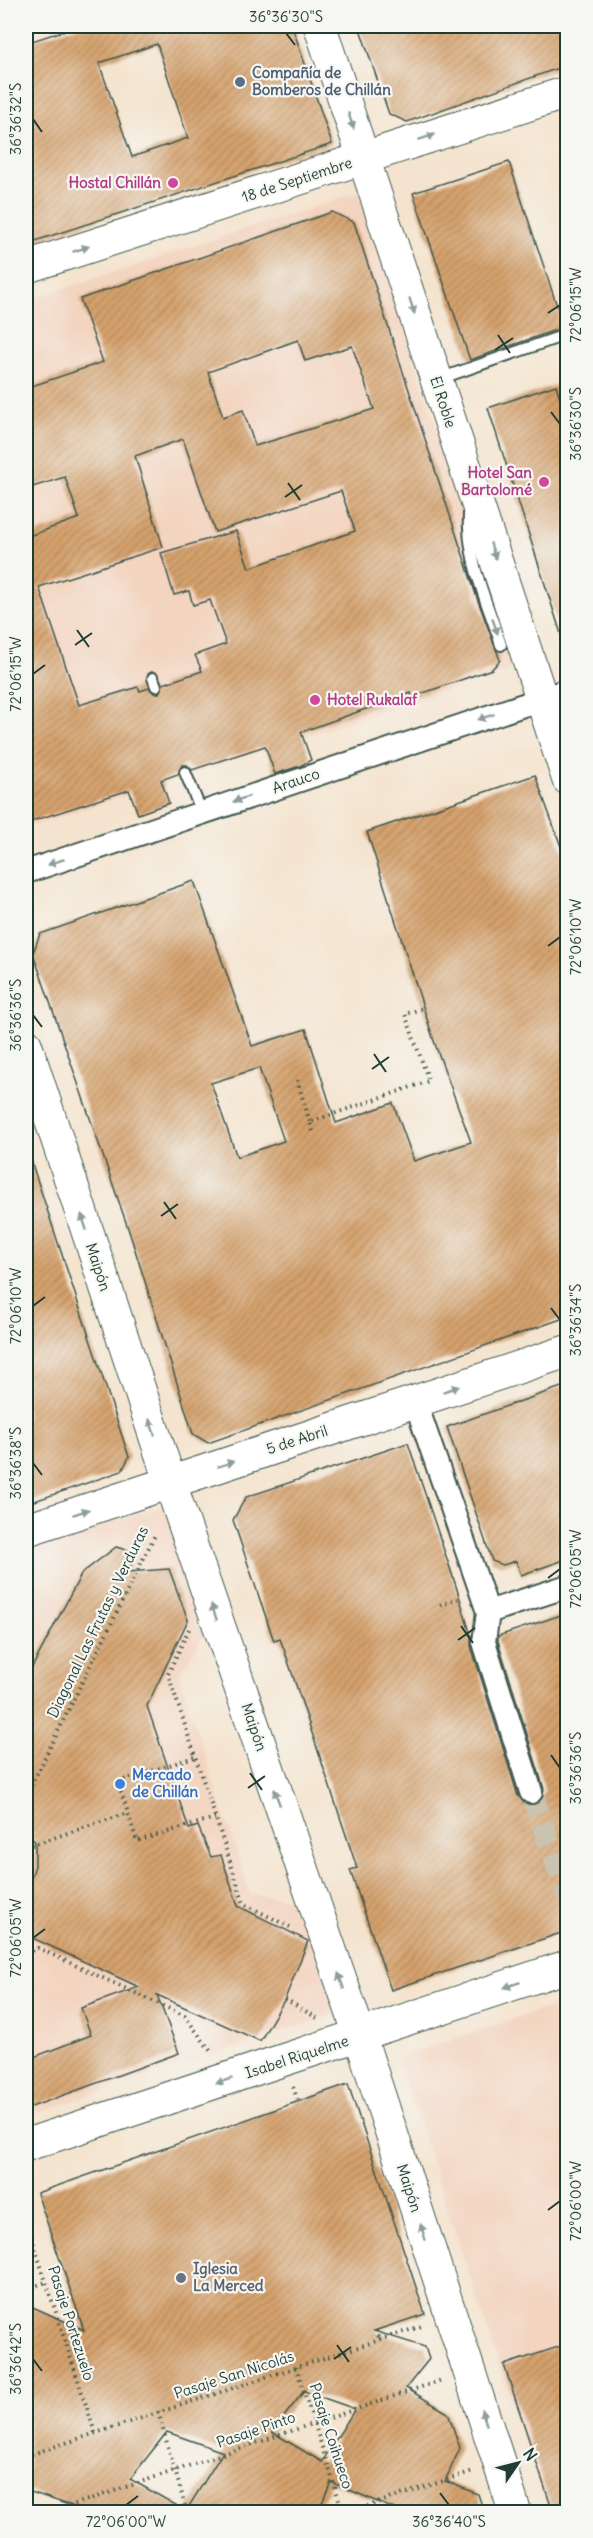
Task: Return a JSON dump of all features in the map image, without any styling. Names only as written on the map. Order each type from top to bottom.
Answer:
[{"type":"street","name":"El Roble","points":[[320,26],[472,488],[554,694],[567,779]]},
{"type":"street","name":"18 de Septiembre","points":[[26,267],[567,92]]},
{"type":"street","name":"Arauco","points":[[26,872],[554,694]]},
{"type":"street","name":"Maipón","points":[[26,1045],[170,1482],[360,2037],[515,2512]]},
{"type":"street","name":"5 de Abril","points":[[26,1530],[567,1351]]},
{"type":"street","points":[[416,1401],[488,1612],[484,1642],[531,1792]]},
{"type":"street","points":[[488,1612],[560,1588]]},
{"type":"street","name":"Isabel Riquelme","points":[[26,2145],[360,2037],[567,1966]]},
{"type":"lane","points":[[436,380],[567,334]]},
{"type":"lane","points":[[472,488],[468,538],[501,645]]},
{"type":"lane","points":[[186,772],[202,813]]},
{"type":"path","points":[[310,1122],[429,1081],[405,1014],[423,1008]]},
{"type":"path","points":[[297,1080],[313,1131]]},
{"type":"path","name":"Diagonal Las Frutas y Verduras","points":[[26,1796],[160,1524]]},
{"type":"path","points":[[194,1620],[168,1674],[214,1818],[244,1904],[300,1932]]},
{"type":"path","points":[[194,1757],[118,1782],[136,1841],[214,1818]]},
{"type":"path","points":[[26,1870],[26,1847],[128,1813]]},
{"type":"path","points":[[26,1877],[31,1879]]},
{"type":"path","points":[[26,1953],[38,1948],[185,2016],[219,2062]]},
{"type":"path","points":[[285,1999],[325,2023]]},
{"type":"path","name":"Pasaje Portezuelo","points":[[26,2220],[94,2433]]},
{"type":"path","points":[[26,2289],[46,2282]]},
{"type":"path","name":"Pasaje San Nicolás","points":[[26,2456],[451,2317]]},
{"type":"path","points":[[376,2330],[380,2340]]},
{"type":"path","name":"Pasaje Coihueco","points":[[296,2367],[343,2512]]},
{"type":"path","name":"Pasaje Pinto","points":[[52,2512],[469,2371]]},
{"type":"path","points":[[158,2412],[187,2512]]},
{"type":"path","points":[[350,2512],[499,2463]]},
{"type":"path","points":[[26,2503],[28,2512]]},
{"type":"shaded area","points":[[359,192],[516,667],[26,828],[26,301]]},
{"type":"shaded area","name":"Mercado de Chillán","points":[[171,1502],[210,1624],[179,1675],[250,1894],[307,1901],[343,2012],[26,2116],[26,1551]]},
{"type":"shaded area","points":[[567,2001],[567,2512],[548,2512],[397,2058]]},
{"type":"building","points":[[78,26],[292,26],[332,144],[26,244],[26,43]],"holes":[[[157,44],[188,138],[132,157],[99,63]]]},
{"type":"building","points":[[359,26],[567,26],[567,65],[407,122],[389,114]]},
{"type":"building","points":[[509,162],[564,327],[470,360],[413,193]]},
{"type":"building","points":[[332,212],[354,222],[477,598],[500,660],[492,669],[412,697],[411,693],[301,732],[311,760],[300,766],[275,774],[265,746],[192,770],[187,765],[182,765],[178,774],[161,780],[169,803],[138,814],[129,790],[26,823],[26,537],[79,518],[65,477],[26,489],[26,388],[103,362],[80,299]],"holes":[[[298,340],[305,361],[352,346],[374,409],[255,446],[243,410],[223,417],[208,372]],[[183,439],[215,532],[341,491],[355,531],[249,568],[236,531],[161,553],[174,595],[189,591],[193,605],[210,600],[226,644],[195,655],[202,671],[163,684],[159,693],[154,693],[149,688],[140,691],[138,687],[79,705],[39,587],[163,547],[135,456]]]},
{"type":"building","points":[[556,385],[567,421],[567,639],[563,640],[488,408]]},
{"type":"building","points":[[535,775],[567,863],[567,1317],[208,1443],[193,1434],[130,1234],[33,953],[40,934],[194,881],[252,1046],[306,1029],[336,1123],[393,1103],[414,1161],[471,1142],[435,1044],[367,832]],"holes":[[[259,1068],[284,1141],[237,1157],[211,1083]]]},
{"type":"building","points":[[30,1158],[129,1457],[122,1471],[26,1504],[26,1159]]},
{"type":"building","points":[[567,1385],[567,1559],[521,1575],[516,1561],[503,1565],[492,1561],[447,1427]]},
{"type":"building","points":[[408,1443],[456,1586],[471,1636],[471,1646],[518,1796],[529,1805],[541,1801],[544,1789],[498,1636],[567,1613],[567,1931],[391,1990],[350,1870],[357,1868],[285,1652],[280,1639],[274,1641],[233,1520],[246,1497]]},
{"type":"building","name":"Mercado de Chillán","points":[[116,1547],[137,1553],[127,1572],[169,1569],[188,1620],[147,1706],[189,1829],[198,1826],[211,1857],[221,1855],[238,1906],[308,1941],[285,1999],[260,2041],[157,1995],[179,2053],[26,2109],[26,2060],[91,2035],[81,2008],[139,1987],[26,1935],[26,1894],[35,1866],[35,1842],[26,1828],[26,1679],[82,1573]]},
{"type":"building","points":[[348,2084],[425,2314],[374,2331],[425,2347],[429,2359],[406,2388],[448,2413],[460,2448],[445,2481],[478,2494],[484,2512],[401,2512],[331,2482],[318,2512],[89,2512],[28,2491],[26,2304],[84,2330],[37,2193]],"holes":[[[304,2391],[355,2409],[322,2462],[272,2432]],[[167,2432],[223,2452],[186,2511],[130,2479]]]},
{"type":"building","points":[[567,2344],[567,2512],[553,2512],[504,2365]]},
{"type":"tunnel","points":[[531,1792],[568,1897]]},
{"type":"place","name":"Compañía de Bomberos de Chillán","points":[[240,82]]},
{"type":"place","name":"Hostal Chillán","points":[[173,183]]},
{"type":"place","name":"Hotel San Bartolomé","points":[[544,482]]},
{"type":"place","name":"Hotel Rukalaf","points":[[315,700]]},
{"type":"place","name":"Mercado de Chillán","points":[[120,1784]]},
{"type":"place","name":"Iglesia La Merced","points":[[181,2278]]}]
